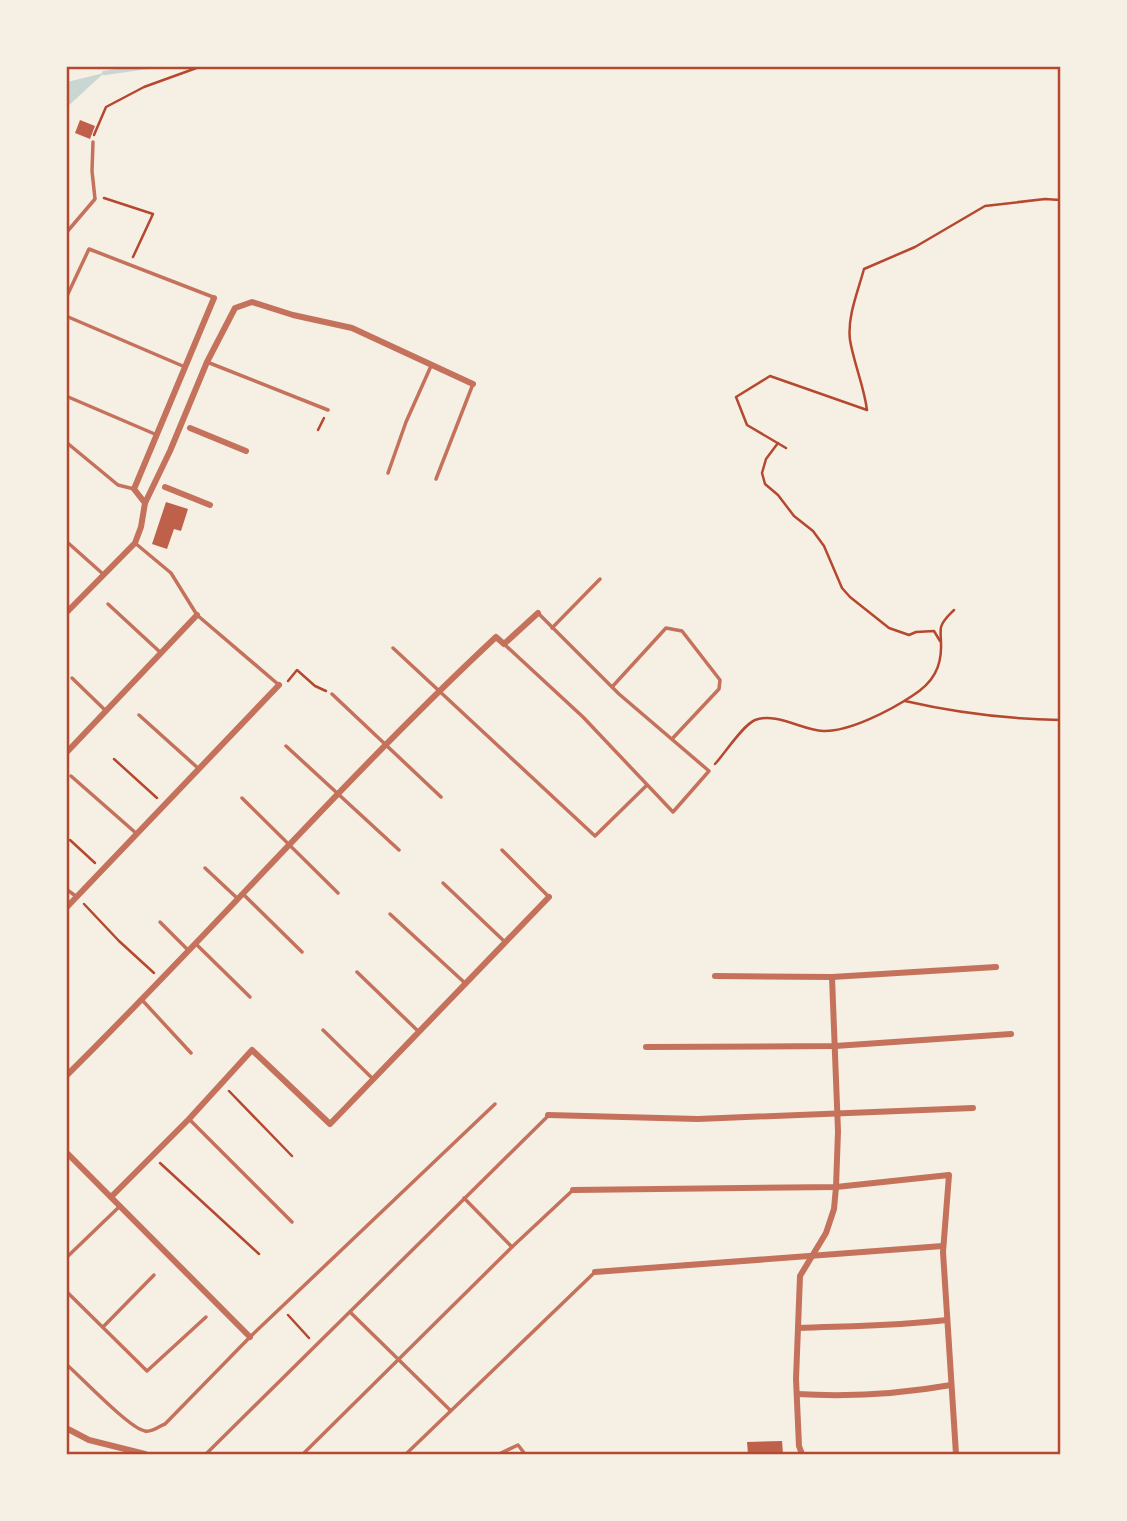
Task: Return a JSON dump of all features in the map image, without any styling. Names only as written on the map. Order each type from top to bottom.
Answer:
[{"type":"street","points":[[145,503],[134,489],[215,298]]},
{"type":"street","points":[[66,613],[135,543],[145,503],[207,362],[235,308],[252,302],[293,315],[352,328],[473,384]]},
{"type":"street","points":[[190,428],[246,451]]},
{"type":"street","points":[[165,487],[210,505]]},
{"type":"street","points":[[66,1076],[143,1001],[439,690],[496,637],[504,644],[538,613]]},
{"type":"street","points":[[66,753],[197,615]]},
{"type":"street","points":[[66,908],[279,685]]},
{"type":"street","points":[[111,1197],[190,1119],[252,1050],[330,1124],[549,897]]},
{"type":"street","points":[[715,976],[832,977],[996,967]]},
{"type":"street","points":[[802,1454],[799,1446],[797,1394],[800,1276],[826,1233],[834,1209],[836,1187],[838,1114],[832,977]]},
{"type":"street","points":[[646,1047],[835,1045],[1011,1034]]},
{"type":"street","points":[[548,1115],[698,1119],[973,1108]]},
{"type":"street","points":[[66,1152],[250,1337]]},
{"type":"street","points":[[573,1190],[836,1187],[949,1175],[943,1246],[956,1454]]},
{"type":"street","points":[[595,1272],[943,1246]]},
{"type":"street","points":[[797,1328],[899,1325],[947,1320]]},
{"type":"street","points":[[797,1394],[836,1396],[951,1385]]},
{"type":"street","points":[[66,1428],[89,1440],[145,1454]]},
{"type":"lane","points":[[66,233],[95,199],[93,142]]},
{"type":"lane","points":[[66,298],[89,249],[215,298]]},
{"type":"lane","points":[[66,316],[185,367]]},
{"type":"lane","points":[[207,362],[328,411]]},
{"type":"lane","points":[[388,473],[406,422],[432,364]]},
{"type":"lane","points":[[436,479],[473,384]]},
{"type":"lane","points":[[66,396],[157,435]]},
{"type":"lane","points":[[66,442],[118,485],[134,489]]},
{"type":"lane","points":[[66,541],[104,576]]},
{"type":"lane","points":[[135,543],[171,573],[197,615],[279,685]]},
{"type":"lane","points":[[552,628],[600,579]]},
{"type":"lane","points":[[108,604],[161,653]]},
{"type":"lane","points":[[504,644],[583,718],[673,812],[709,771],[612,687],[538,613]]},
{"type":"lane","points":[[612,687],[666,628],[682,631],[720,680],[719,689],[672,740]]},
{"type":"lane","points":[[393,648],[595,836],[647,785]]},
{"type":"lane","points":[[72,678],[106,711]]},
{"type":"lane","points":[[332,694],[441,797]]},
{"type":"lane","points":[[139,715],[199,769]]},
{"type":"lane","points":[[286,746],[399,850]]},
{"type":"lane","points":[[71,776],[137,834]]},
{"type":"lane","points":[[242,798],[338,893]]},
{"type":"lane","points":[[502,850],[549,897]]},
{"type":"lane","points":[[205,868],[302,952]]},
{"type":"lane","points":[[443,883],[505,942]]},
{"type":"lane","points":[[66,889],[77,897]]},
{"type":"lane","points":[[390,914],[466,984]]},
{"type":"lane","points":[[160,922],[190,951]]},
{"type":"lane","points":[[196,944],[250,997]]},
{"type":"lane","points":[[357,972],[419,1032]]},
{"type":"lane","points":[[143,1001],[191,1053]]},
{"type":"lane","points":[[323,1030],[373,1080]]},
{"type":"lane","points":[[66,1363],[130,1423],[144,1431],[165,1424],[250,1337],[495,1104]]},
{"type":"lane","points":[[206,1454],[548,1115]]},
{"type":"lane","points":[[190,1119],[292,1222]]},
{"type":"lane","points":[[303,1454],[573,1190]]},
{"type":"lane","points":[[464,1198],[512,1247]]},
{"type":"lane","points":[[66,1258],[120,1206]]},
{"type":"lane","points":[[406,1454],[595,1272]]},
{"type":"lane","points":[[103,1327],[154,1275]]},
{"type":"lane","points":[[66,1291],[148,1371],[206,1317]]},
{"type":"lane","points":[[350,1312],[450,1410]]},
{"type":"lane","points":[[499,1454],[518,1445],[524,1454]]},
{"type":"path","points":[[93,142],[106,107],[144,87],[202,66]]},
{"type":"path","points":[[95,195],[153,214],[129,265]]},
{"type":"path","points":[[786,448],[747,425],[736,397],[770,376],[867,410],[850,338],[853,306],[864,270],[915,247],[985,206],[1045,199],[1060,200]]},
{"type":"path","points":[[318,430],[328,411]]},
{"type":"path","points":[[779,443],[766,460],[762,473],[765,484],[778,495],[794,516],[813,531],[824,546],[842,588],[889,628],[909,635],[934,631],[942,643]]},
{"type":"path","points":[[709,771],[749,723],[757,719],[772,718],[824,732],[881,714],[912,696],[930,681],[940,667],[940,630],[954,610]]},
{"type":"path","points":[[279,685],[286,683],[297,670],[315,686],[332,694]]},
{"type":"path","points":[[905,701],[957,713],[1022,720],[1060,720]]},
{"type":"path","points":[[114,759],[165,804]]},
{"type":"path","points":[[70,840],[103,869]]},
{"type":"path","points":[[77,897],[119,941],[162,980]]},
{"type":"path","points":[[222,1084],[292,1156]]},
{"type":"path","points":[[152,1156],[258,1254]]},
{"type":"path","points":[[281,1307],[316,1345]]},
{"type":"shaded area","points":[[104,73],[67,107],[67,82]]},
{"type":"building","points":[[80,120],[95,126],[90,139],[75,133]]},
{"type":"building","points":[[166,502],[188,509],[181,531],[174,529],[167,549],[152,544]]},
{"type":"building","points":[[782,1441],[783,1454],[748,1454],[747,1442]]},
{"type":"waterway","points":[[104,73],[153,66]]}]
